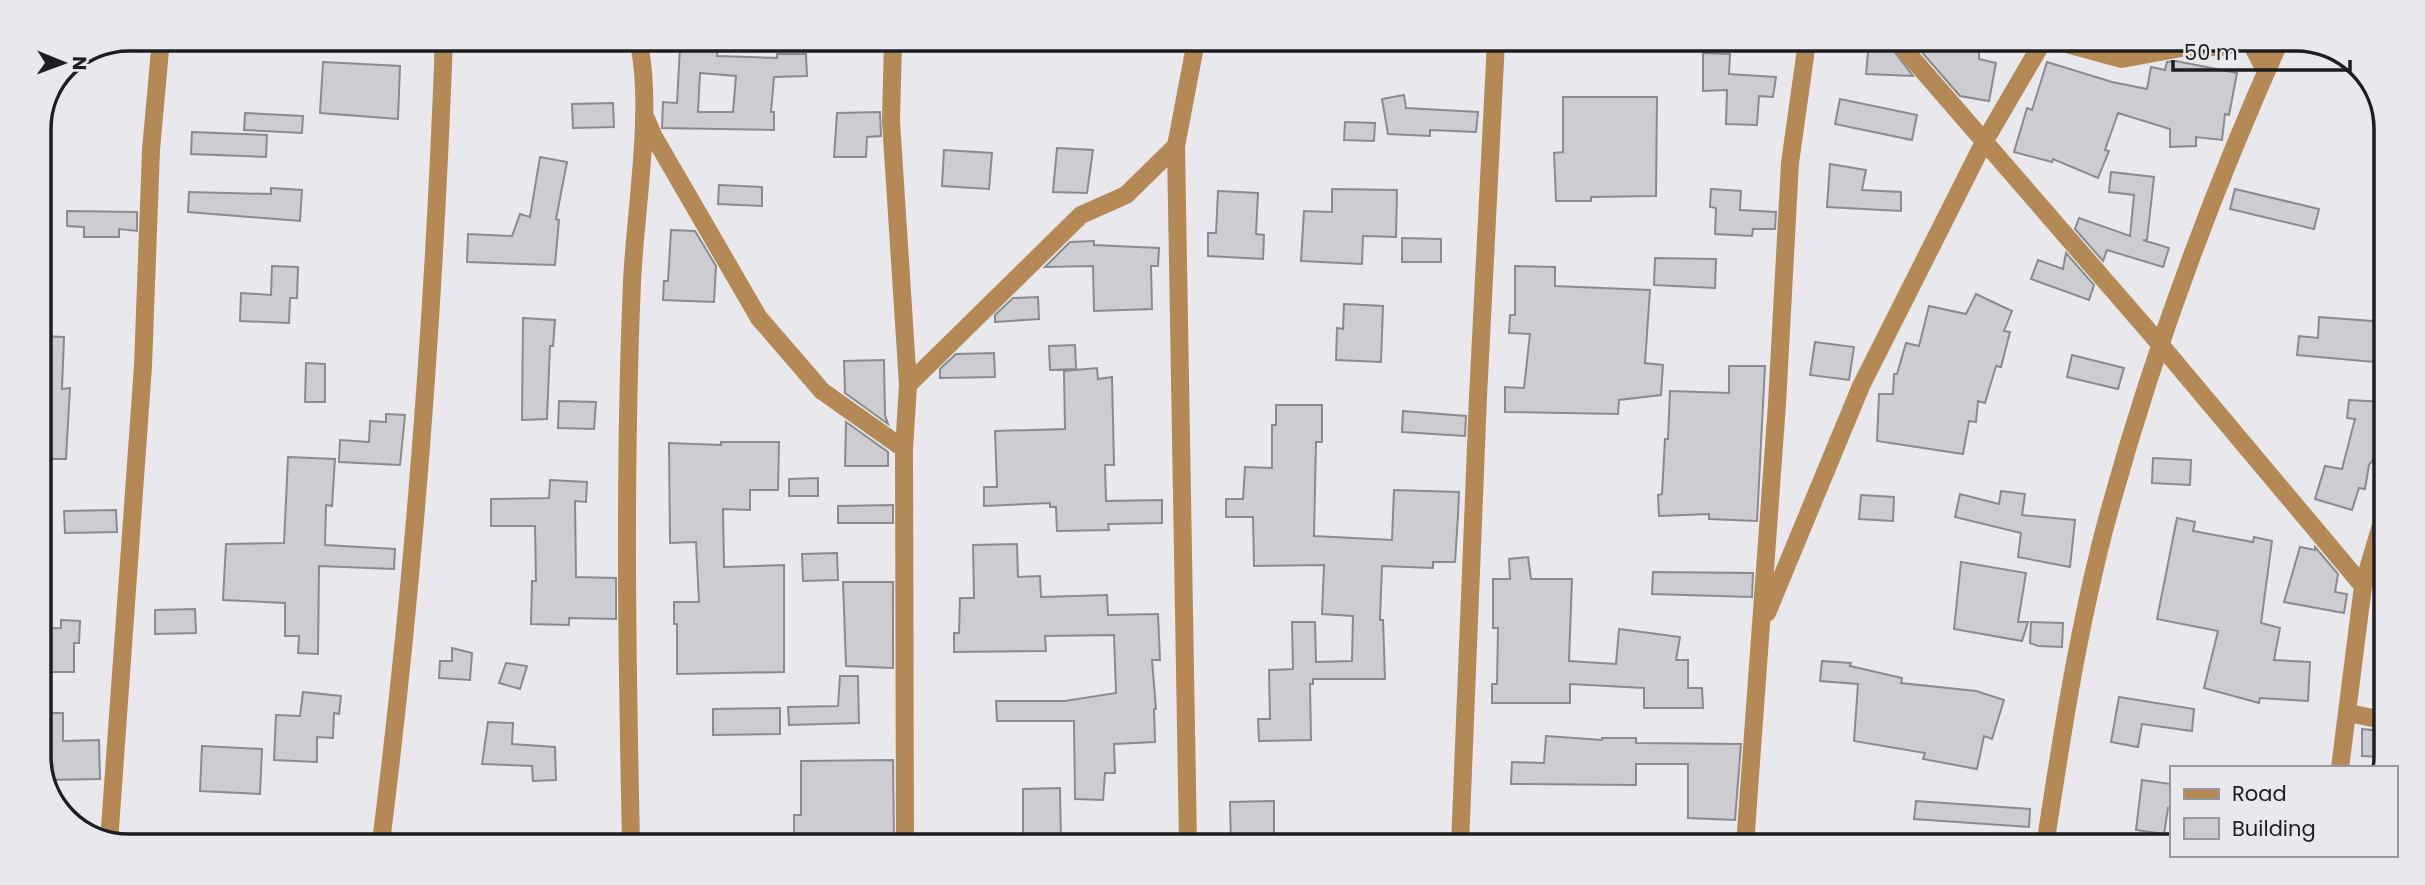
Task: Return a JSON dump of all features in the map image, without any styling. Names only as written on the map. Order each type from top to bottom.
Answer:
[{"type":"street","points":[[110,832],[143,366],[151,150],[160,51]]},
{"type":"street","points":[[382,834],[406,646],[432,317],[443,51]]},
{"type":"street","points":[[631,834],[626,630],[631,324],[643,111],[639,51]]},
{"type":"street","points":[[893,51],[891,121],[908,385],[904,449],[905,834]]},
{"type":"street","points":[[1188,834],[1176,146],[1194,51]]},
{"type":"street","points":[[1460,834],[1495,51]]},
{"type":"street","points":[[1746,834],[1777,404],[1790,163],[1806,51]]},
{"type":"street","points":[[1906,51],[1983,144],[2159,343],[2363,586]]},
{"type":"street","points":[[1760,629],[1861,386],[1983,144],[2037,51]]},
{"type":"street","points":[[2092,51],[2122,59],[2165,51]]},
{"type":"street","points":[[2255,51],[2266,72]]},
{"type":"street","points":[[2047,834],[2070,683],[2108,514],[2159,343],[2275,51]]},
{"type":"street","points":[[643,111],[654,137],[759,318],[822,391],[904,449]]},
{"type":"street","points":[[908,385],[1081,215],[1126,195],[1176,146]]},
{"type":"street","points":[[2340,766],[2363,586],[2374,549]]},
{"type":"street","points":[[2349,713],[2374,718]]},
{"type":"building","points":[[680,51],[718,51],[717,56],[777,58],[777,54],[806,54],[807,76],[774,77],[771,112],[774,112],[774,130],[662,128],[663,102],[677,103]],"holes":[[[700,73],[736,76],[733,112],[698,112]]]},
{"type":"building","points":[[1868,51],[1894,51],[1913,76],[1866,74]]},
{"type":"building","points":[[1921,51],[1979,51],[1979,59],[1996,63],[1989,101],[1960,96]]},
{"type":"building","points":[[1703,53],[1730,54],[1729,74],[1776,77],[1773,97],[1759,96],[1757,125],[1726,124],[1727,90],[1703,91]]},
{"type":"building","points":[[2176,61],[2237,73],[2229,115],[2225,114],[2222,140],[2196,137],[2196,146],[2170,147],[2170,129],[2118,113],[2105,150],[2109,151],[2098,178],[2053,159],[2052,162],[2014,152],[2027,108],[2032,110],[2047,62],[2112,82],[2147,89],[2151,67],[2165,70],[2167,62]]},
{"type":"building","points":[[323,62],[400,66],[398,119],[320,113]]},
{"type":"building","points":[[1404,95],[1406,108],[1478,112],[1476,132],[1430,130],[1430,136],[1388,134],[1382,99]]},
{"type":"building","points":[[1563,97],[1657,97],[1656,196],[1591,197],[1591,201],[1556,201],[1554,153],[1563,152]]},
{"type":"building","points":[[1840,99],[1917,115],[1912,140],[1835,124]]},
{"type":"building","points":[[613,103],[614,127],[573,128],[572,104]]},
{"type":"building","points":[[880,112],[881,136],[867,137],[866,157],[834,157],[837,113]]},
{"type":"building","points":[[245,113],[303,116],[302,133],[244,130]]},
{"type":"building","points":[[1345,122],[1375,123],[1374,141],[1344,140]]},
{"type":"building","points":[[192,132],[267,135],[266,157],[191,154]]},
{"type":"building","points":[[1057,148],[1093,150],[1087,193],[1053,192]]},
{"type":"building","points":[[944,150],[992,153],[989,189],[942,186]]},
{"type":"building","points":[[540,157],[567,162],[556,219],[559,220],[555,265],[467,262],[468,234],[512,236],[520,214],[530,217]]},
{"type":"building","points":[[1830,164],[1866,170],[1862,190],[1901,192],[1901,211],[1827,207]]},
{"type":"building","points":[[2111,172],[2154,177],[2147,240],[2143,240],[2169,248],[2163,267],[2107,250],[2103,261],[2075,229],[2079,218],[2130,236],[2134,195],[2109,192]]},
{"type":"building","points":[[719,185],[762,187],[762,206],[718,204]]},
{"type":"building","points":[[271,188],[302,190],[300,221],[188,212],[189,192],[271,194]]},
{"type":"building","points":[[1332,189],[1397,190],[1396,237],[1363,236],[1362,264],[1301,261],[1304,211],[1332,212]]},
{"type":"building","points":[[1711,189],[1741,191],[1740,210],[1776,212],[1775,229],[1753,229],[1752,236],[1715,234],[1716,208],[1710,207]]},
{"type":"building","points":[[2235,189],[2319,209],[2314,229],[2230,209]]},
{"type":"building","points":[[1218,191],[1258,193],[1256,234],[1264,235],[1263,259],[1208,256],[1208,233],[1216,233]]},
{"type":"building","points":[[67,211],[137,212],[137,231],[119,229],[119,237],[84,237],[84,227],[67,226]]},
{"type":"building","points":[[671,230],[695,231],[716,266],[714,302],[663,300],[664,281],[668,281]]},
{"type":"building","points":[[1402,238],[1441,239],[1441,262],[1402,262]]},
{"type":"building","points":[[1094,241],[1094,245],[1159,248],[1158,266],[1151,266],[1152,309],[1094,311],[1093,266],[1045,267],[1070,242]]},
{"type":"building","points":[[2066,253],[2094,285],[2089,300],[2031,279],[2038,260],[2063,269]]},
{"type":"building","points":[[1655,258],[1716,259],[1715,288],[1654,285]]},
{"type":"building","points":[[272,266],[298,267],[297,298],[290,298],[289,323],[240,321],[241,293],[271,295]]},
{"type":"building","points":[[1515,266],[1555,267],[1555,286],[1650,290],[1645,363],[1663,365],[1661,395],[1619,400],[1618,414],[1505,412],[1505,387],[1524,388],[1530,334],[1509,333],[1510,315],[1515,315]]},
{"type":"building","points":[[1976,294],[2012,311],[2004,331],[2010,332],[2001,367],[1996,366],[1985,403],[1978,401],[1976,422],[1969,421],[1963,454],[1877,441],[1879,394],[1893,394],[1894,374],[1897,374],[1906,343],[1919,346],[1929,306],[1966,314]]},
{"type":"building","points":[[1038,297],[1039,319],[995,322],[995,315],[1013,298]]},
{"type":"building","points":[[1344,304],[1383,306],[1381,362],[1336,360],[1337,328],[1343,329]]},
{"type":"building","points":[[2319,317],[2374,321],[2374,362],[2297,355],[2299,336],[2318,338]]},
{"type":"building","points":[[523,318],[555,320],[553,346],[550,346],[547,419],[522,420]]},
{"type":"building","points":[[51,336],[64,337],[62,389],[70,388],[66,459],[51,459]]},
{"type":"building","points":[[1815,342],[1854,347],[1849,380],[1810,375]]},
{"type":"building","points":[[1075,345],[1076,369],[1050,370],[1049,346]]},
{"type":"building","points":[[994,353],[995,377],[940,378],[940,369],[956,354]]},
{"type":"building","points":[[2072,355],[2124,368],[2118,389],[2067,377]]},
{"type":"building","points":[[884,360],[885,415],[888,424],[845,393],[844,361]]},
{"type":"building","points":[[306,363],[325,364],[325,402],[305,402]]},
{"type":"building","points":[[1729,366],[1765,366],[1757,521],[1709,519],[1709,514],[1659,516],[1658,495],[1662,494],[1670,391],[1729,393]]},
{"type":"building","points":[[1097,368],[1098,379],[1112,377],[1114,465],[1105,465],[1106,501],[1162,500],[1162,523],[1108,524],[1109,530],[1057,531],[1056,507],[1050,507],[1050,503],[984,506],[984,487],[997,487],[995,431],[1065,429],[1064,371]]},
{"type":"building","points":[[2349,400],[2374,401],[2374,456],[2369,465],[2365,489],[2359,488],[2352,510],[2315,499],[2325,466],[2342,469],[2355,419],[2347,418]]},
{"type":"building","points":[[559,401],[596,402],[594,429],[558,428]]},
{"type":"building","points":[[1276,405],[1322,405],[1322,442],[1316,442],[1314,536],[1392,540],[1394,490],[1459,492],[1455,562],[1433,562],[1433,568],[1382,566],[1380,620],[1383,620],[1385,679],[1313,679],[1313,684],[1310,684],[1311,740],[1259,741],[1258,719],[1270,719],[1269,670],[1293,669],[1292,622],[1315,622],[1316,662],[1352,661],[1353,616],[1322,614],[1324,565],[1254,566],[1253,517],[1226,517],[1226,499],[1243,499],[1245,467],[1272,468],[1272,425],[1276,425]]},
{"type":"building","points":[[1403,411],[1466,416],[1465,436],[1402,432]]},
{"type":"building","points":[[386,414],[405,415],[400,465],[339,462],[340,440],[369,442],[370,421],[386,422]]},
{"type":"building","points":[[846,422],[888,452],[888,466],[845,466]]},
{"type":"building","points":[[721,442],[779,442],[778,490],[750,490],[750,510],[723,509],[724,567],[784,565],[784,672],[677,674],[674,602],[699,602],[696,542],[670,543],[669,443],[721,445]]},
{"type":"building","points":[[288,457],[335,459],[332,506],[326,505],[325,545],[395,549],[394,569],[319,566],[318,654],[298,653],[299,636],[285,636],[285,603],[223,600],[226,544],[284,543]]},
{"type":"building","points":[[2153,458],[2191,460],[2190,485],[2152,483]]},
{"type":"building","points":[[818,478],[818,496],[789,496],[789,479]]},
{"type":"building","points":[[550,480],[587,482],[586,502],[575,501],[576,577],[616,578],[616,619],[569,618],[569,625],[531,624],[532,581],[536,581],[535,526],[491,526],[491,499],[549,498]]},
{"type":"building","points":[[2001,491],[2025,494],[2022,515],[2075,520],[2070,567],[2018,557],[2021,533],[1955,517],[1960,494],[1999,504]]},
{"type":"building","points":[[1861,495],[1894,497],[1893,521],[1859,519]]},
{"type":"building","points":[[893,505],[893,523],[838,523],[838,506]]},
{"type":"building","points":[[116,510],[117,532],[65,533],[64,511]]},
{"type":"building","points":[[2177,518],[2195,522],[2193,531],[2253,542],[2254,537],[2272,541],[2261,623],[2280,628],[2274,660],[2310,662],[2308,701],[2260,698],[2259,703],[2204,688],[2218,631],[2157,619]]},
{"type":"building","points":[[1017,544],[1018,577],[1040,576],[1041,597],[1107,595],[1108,615],[1158,614],[1160,660],[1152,660],[1156,709],[1155,742],[1114,744],[1115,773],[1105,773],[1103,800],[1075,799],[1074,721],[997,721],[996,701],[1065,701],[1116,693],[1114,635],[1045,636],[1046,651],[954,652],[954,633],[959,633],[960,598],[974,598],[973,545]]},
{"type":"building","points":[[2300,547],[2315,550],[2315,547],[2338,574],[2335,592],[2347,594],[2344,613],[2284,602]]},
{"type":"building","points":[[837,553],[838,580],[803,581],[802,554]]},
{"type":"building","points":[[1528,557],[1531,579],[1572,579],[1569,661],[1616,664],[1619,629],[1680,637],[1676,660],[1688,660],[1688,688],[1702,688],[1703,708],[1644,708],[1644,688],[1570,684],[1570,703],[1492,703],[1492,684],[1497,684],[1498,628],[1493,628],[1493,579],[1510,579],[1509,559]]},
{"type":"building","points":[[1961,562],[2026,573],[2018,622],[2028,622],[2022,641],[1954,629]]},
{"type":"building","points":[[1653,572],[1753,573],[1752,597],[1652,594]]},
{"type":"building","points":[[843,582],[893,582],[893,668],[846,666]]},
{"type":"building","points":[[195,609],[196,633],[155,634],[155,610]]},
{"type":"building","points":[[61,620],[80,621],[79,643],[74,643],[74,672],[51,672],[51,628],[61,628]]},
{"type":"building","points":[[2031,622],[2063,623],[2062,647],[2030,643]]},
{"type":"building","points":[[452,648],[472,653],[470,680],[439,678],[440,661],[452,661]]},
{"type":"building","points":[[1822,661],[1851,663],[1850,666],[1902,678],[1901,683],[1976,691],[2004,700],[1992,739],[1984,736],[1977,769],[1923,759],[1925,753],[1854,741],[1858,684],[1820,681]]},
{"type":"building","points":[[506,663],[527,666],[520,689],[499,683]]},
{"type":"building","points":[[840,676],[858,676],[859,723],[789,725],[788,707],[838,706]]},
{"type":"building","points":[[303,692],[341,696],[339,714],[334,713],[333,738],[317,737],[317,762],[274,760],[276,715],[300,716]]},
{"type":"building","points":[[2119,697],[2194,709],[2192,731],[2142,724],[2138,747],[2111,742]]},
{"type":"building","points":[[780,708],[780,734],[713,735],[713,709]]},
{"type":"building","points":[[51,713],[63,713],[63,741],[99,740],[100,779],[55,780],[51,761]]},
{"type":"building","points":[[488,722],[513,723],[512,744],[555,747],[556,780],[533,781],[532,766],[482,764]]},
{"type":"building","points":[[2362,729],[2374,730],[2374,757],[2362,756]]},
{"type":"building","points":[[1546,736],[1602,740],[1636,738],[1636,743],[1741,744],[1735,820],[1688,818],[1688,764],[1636,764],[1636,785],[1511,784],[1512,762],[1544,763]]},
{"type":"building","points":[[202,746],[262,749],[260,794],[200,791]]},
{"type":"building","points":[[893,760],[894,834],[794,834],[794,815],[801,815],[801,761]]},
{"type":"building","points":[[2142,780],[2170,784],[2170,809],[2168,808],[2164,834],[2136,830]]},
{"type":"building","points":[[1060,788],[1061,834],[1023,834],[1023,789]]},
{"type":"building","points":[[1274,801],[1274,834],[1231,834],[1230,802]]},
{"type":"building","points":[[1916,801],[2030,809],[2029,827],[1914,819]]}]
